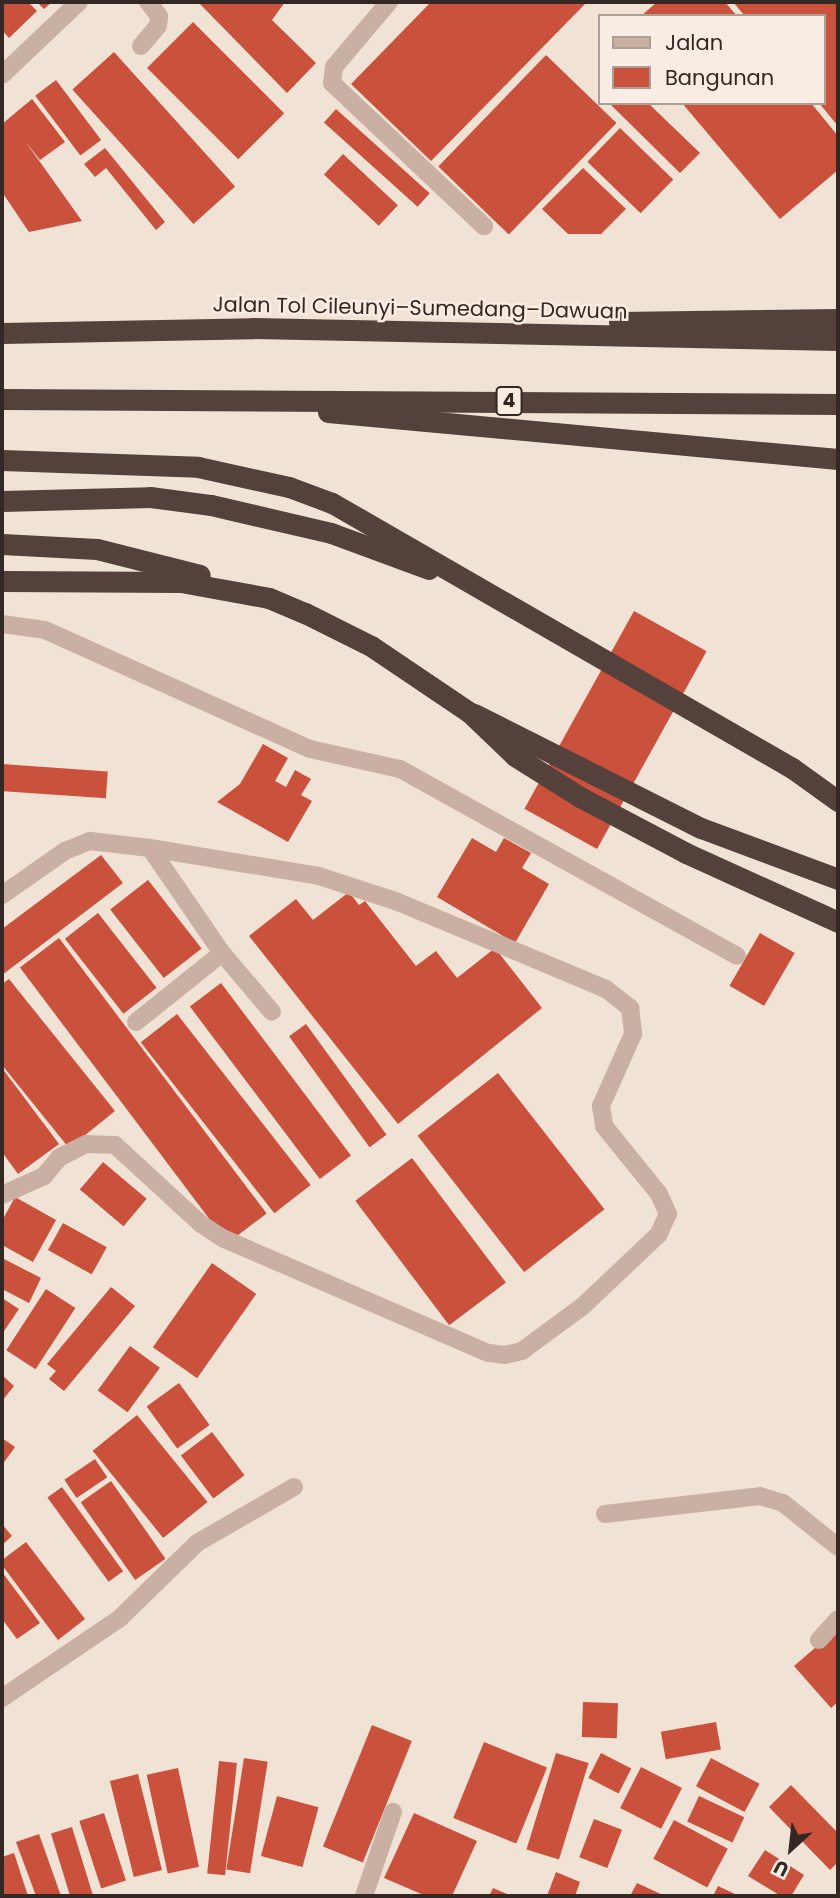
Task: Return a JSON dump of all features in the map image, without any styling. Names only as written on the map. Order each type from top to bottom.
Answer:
[{"type":"highway","points":[[253,328],[838,319]]},
{"type":"highway","name":"Jalan Tol Cileunyi–Sumedang–Dawuan","points":[[2,333],[253,328],[838,340]]},
{"type":"highway","points":[[179,398],[838,459]]},
{"type":"highway","name":"4","points":[[2,400],[179,398],[838,404]]},
{"type":"highway","points":[[2,460],[198,467],[289,487],[332,503],[792,768],[838,801]]},
{"type":"highway","points":[[2,501],[150,497],[211,505],[387,551],[505,602]]},
{"type":"highway","points":[[2,544],[97,549],[160,563],[269,598],[371,646],[469,712],[515,756],[580,797],[686,853],[838,922]]},
{"type":"highway","points":[[2,581],[142,579],[269,598]]},
{"type":"highway","points":[[469,712],[517,732],[701,828],[838,879]]},
{"type":"highway","points":[[792,768],[838,786]]},
{"type":"street","points":[[2,75],[79,2]]},
{"type":"street","points":[[141,46],[158,26],[159,16],[148,2]]},
{"type":"street","points":[[389,2],[334,67],[332,83],[484,226]]},
{"type":"street","points":[[2,624],[45,630],[310,749],[400,769],[737,956]]},
{"type":"street","points":[[2,895],[65,851],[90,841],[150,848],[319,876],[398,902],[606,989],[630,1009],[633,1034],[601,1106],[604,1126],[659,1194],[668,1214],[665,1226],[583,1306],[523,1351],[505,1355],[488,1353],[224,1239],[201,1224],[116,1145],[86,1144],[59,1158],[44,1176],[2,1195]]},
{"type":"street","points":[[150,848],[222,953],[272,1012]]},
{"type":"street","points":[[136,1022],[222,953]]},
{"type":"street","points":[[2,1699],[120,1618],[197,1543],[294,1487]]},
{"type":"street","points":[[605,1514],[761,1496],[783,1503],[838,1547]]},
{"type":"street","points":[[819,1640],[838,1619]]},
{"type":"street","points":[[364,1896],[393,1812]]},
{"type":"building","points":[[2,2],[28,2],[37,11],[9,38],[2,30]]},
{"type":"building","points":[[37,2],[52,2],[44,9]]},
{"type":"building","points":[[198,2],[285,2],[272,20],[316,63],[287,93]]},
{"type":"building","points":[[431,2],[587,2],[431,161],[351,84]]},
{"type":"building","points":[[657,2],[725,2],[735,14],[643,14]]},
{"type":"building","points":[[733,2],[838,2],[838,126],[821,105],[826,105],[826,14],[743,14]]},
{"type":"building","points":[[193,22],[284,113],[238,159],[147,68]]},
{"type":"building","points":[[114,52],[235,187],[193,224],[72,89]]},
{"type":"building","points":[[546,55],[616,123],[509,235],[438,166]]},
{"type":"building","points":[[56,80],[101,140],[80,156],[35,96]]},
{"type":"building","points":[[32,99],[65,142],[40,160],[25,141],[82,221],[29,232],[2,192],[2,124]]},
{"type":"building","points":[[611,105],[650,105],[700,153],[680,173]]},
{"type":"building","points":[[684,105],[813,105],[838,136],[838,170],[780,219]]},
{"type":"building","points":[[336,109],[430,193],[418,207],[324,122]]},
{"type":"building","points":[[620,128],[673,179],[641,213],[587,162]]},
{"type":"building","points":[[105,148],[165,222],[156,230],[106,168],[95,177],[84,164]]},
{"type":"building","points":[[343,154],[398,205],[379,226],[324,174]]},
{"type":"building","points":[[583,168],[626,209],[601,234],[568,234],[542,209]]},
{"type":"building","points":[[634,611],[707,651],[597,849],[524,809]]},
{"type":"building","points":[[263,744],[288,758],[275,781],[286,787],[295,770],[311,779],[301,795],[312,801],[288,842],[217,802],[240,784]]},
{"type":"building","points":[[2,764],[108,771],[106,798],[2,791]]},
{"type":"building","points":[[472,838],[496,852],[504,838],[531,853],[522,868],[549,884],[515,943],[437,897]]},
{"type":"building","points":[[101,855],[123,883],[2,975],[2,929]]},
{"type":"building","points":[[148,880],[202,949],[164,978],[110,910]]},
{"type":"building","points":[[349,892],[359,905],[365,901],[416,966],[436,951],[457,978],[495,948],[542,1008],[398,1124],[249,936],[296,899],[313,920]]},
{"type":"building","points":[[98,913],[156,988],[123,1014],[65,939]]},
{"type":"building","points":[[760,933],[795,953],[764,1006],[730,986]]},
{"type":"building","points":[[59,938],[267,1214],[227,1243],[20,967]]},
{"type":"building","points":[[9,979],[115,1111],[69,1148],[2,1065],[2,984]]},
{"type":"building","points":[[221,983],[351,1156],[320,1179],[190,1006]]},
{"type":"building","points":[[177,1014],[311,1185],[274,1213],[141,1042]]},
{"type":"building","points":[[306,1024],[387,1135],[370,1147],[289,1036]]},
{"type":"building","points":[[2,1068],[59,1144],[18,1174],[2,1152]]},
{"type":"building","points":[[498,1073],[605,1209],[524,1272],[418,1136]]},
{"type":"building","points":[[412,1158],[506,1283],[449,1325],[355,1201]]},
{"type":"building","points":[[103,1162],[147,1199],[124,1226],[80,1190]]},
{"type":"building","points":[[15,1197],[56,1220],[33,1262],[2,1245],[2,1221]]},
{"type":"building","points":[[63,1223],[107,1247],[92,1274],[48,1250]]},
{"type":"building","points":[[2,1258],[41,1278],[29,1303],[2,1289]]},
{"type":"building","points":[[212,1263],[256,1294],[197,1378],[153,1347]]},
{"type":"building","points":[[111,1287],[135,1306],[64,1391],[49,1379],[56,1371],[47,1364]]},
{"type":"building","points":[[46,1289],[75,1308],[36,1369],[6,1350]]},
{"type":"building","points":[[2,1298],[19,1309],[2,1334]]},
{"type":"building","points":[[130,1346],[160,1368],[128,1412],[98,1390]]},
{"type":"building","points":[[2,1375],[14,1386],[2,1401]]},
{"type":"building","points":[[179,1383],[210,1425],[177,1449],[147,1407]]},
{"type":"building","points":[[137,1415],[207,1502],[163,1538],[93,1451]]},
{"type":"building","points":[[212,1432],[244,1475],[213,1499],[181,1455]]},
{"type":"building","points":[[2,1438],[15,1447],[2,1465]]},
{"type":"building","points":[[95,1459],[107,1477],[77,1498],[64,1480]]},
{"type":"building","points":[[111,1481],[165,1559],[135,1580],[81,1502]]},
{"type":"building","points":[[62,1487],[123,1571],[109,1582],[47,1498]]},
{"type":"building","points":[[2,1524],[12,1536],[2,1545]]},
{"type":"building","points":[[26,1542],[85,1619],[58,1640],[2,1565],[2,1560]]},
{"type":"building","points":[[2,1572],[40,1623],[17,1639],[2,1619]]},
{"type":"building","points":[[838,1628],[838,1702],[831,1708],[794,1666]]},
{"type":"building","points":[[583,1702],[618,1703],[617,1738],[582,1737]]},
{"type":"building","points":[[716,1722],[721,1750],[666,1759],[661,1732]]},
{"type":"building","points":[[372,1725],[412,1741],[363,1863],[323,1846]]},
{"type":"building","points":[[484,1742],[547,1767],[516,1844],[453,1818]]},
{"type":"building","points":[[556,1753],[589,1763],[559,1860],[526,1850]]},
{"type":"building","points":[[601,1753],[631,1768],[619,1793],[588,1778]]},
{"type":"building","points":[[244,1758],[268,1762],[250,1873],[226,1870]]},
{"type":"building","points":[[711,1758],[760,1784],[745,1812],[696,1786]]},
{"type":"building","points":[[219,1761],[237,1763],[225,1875],[207,1873]]},
{"type":"building","points":[[641,1767],[682,1788],[661,1829],[620,1808]]},
{"type":"building","points":[[178,1768],[199,1867],[168,1873],[147,1775]]},
{"type":"building","points":[[138,1774],[162,1870],[134,1877],[110,1781]]},
{"type":"building","points":[[791,1785],[838,1833],[838,1862],[830,1870],[769,1807]]},
{"type":"building","points":[[277,1796],[319,1807],[302,1867],[261,1856]]},
{"type":"building","points":[[699,1796],[744,1817],[732,1843],[687,1821]]},
{"type":"building","points":[[104,1813],[126,1881],[101,1889],[79,1821]]},
{"type":"building","points":[[414,1813],[477,1841],[452,1896],[426,1896],[384,1878]]},
{"type":"building","points":[[594,1819],[622,1830],[607,1868],[579,1857]]},
{"type":"building","points":[[674,1820],[728,1849],[707,1887],[653,1859]]},
{"type":"building","points":[[72,1827],[93,1896],[70,1896],[51,1833]]},
{"type":"building","points":[[39,1834],[61,1896],[36,1896],[16,1842]]},
{"type":"building","points":[[765,1850],[804,1875],[791,1896],[781,1896],[748,1876]]},
{"type":"building","points":[[14,1853],[28,1896],[2,1896],[2,1857]]},
{"type":"building","points":[[556,1872],[580,1882],[575,1896],[547,1896]]},
{"type":"building","points":[[637,1883],[665,1896],[630,1896]]},
{"type":"building","points":[[718,1886],[739,1896],[713,1896]]},
{"type":"building","points":[[493,1888],[512,1896],[489,1896]]}]
